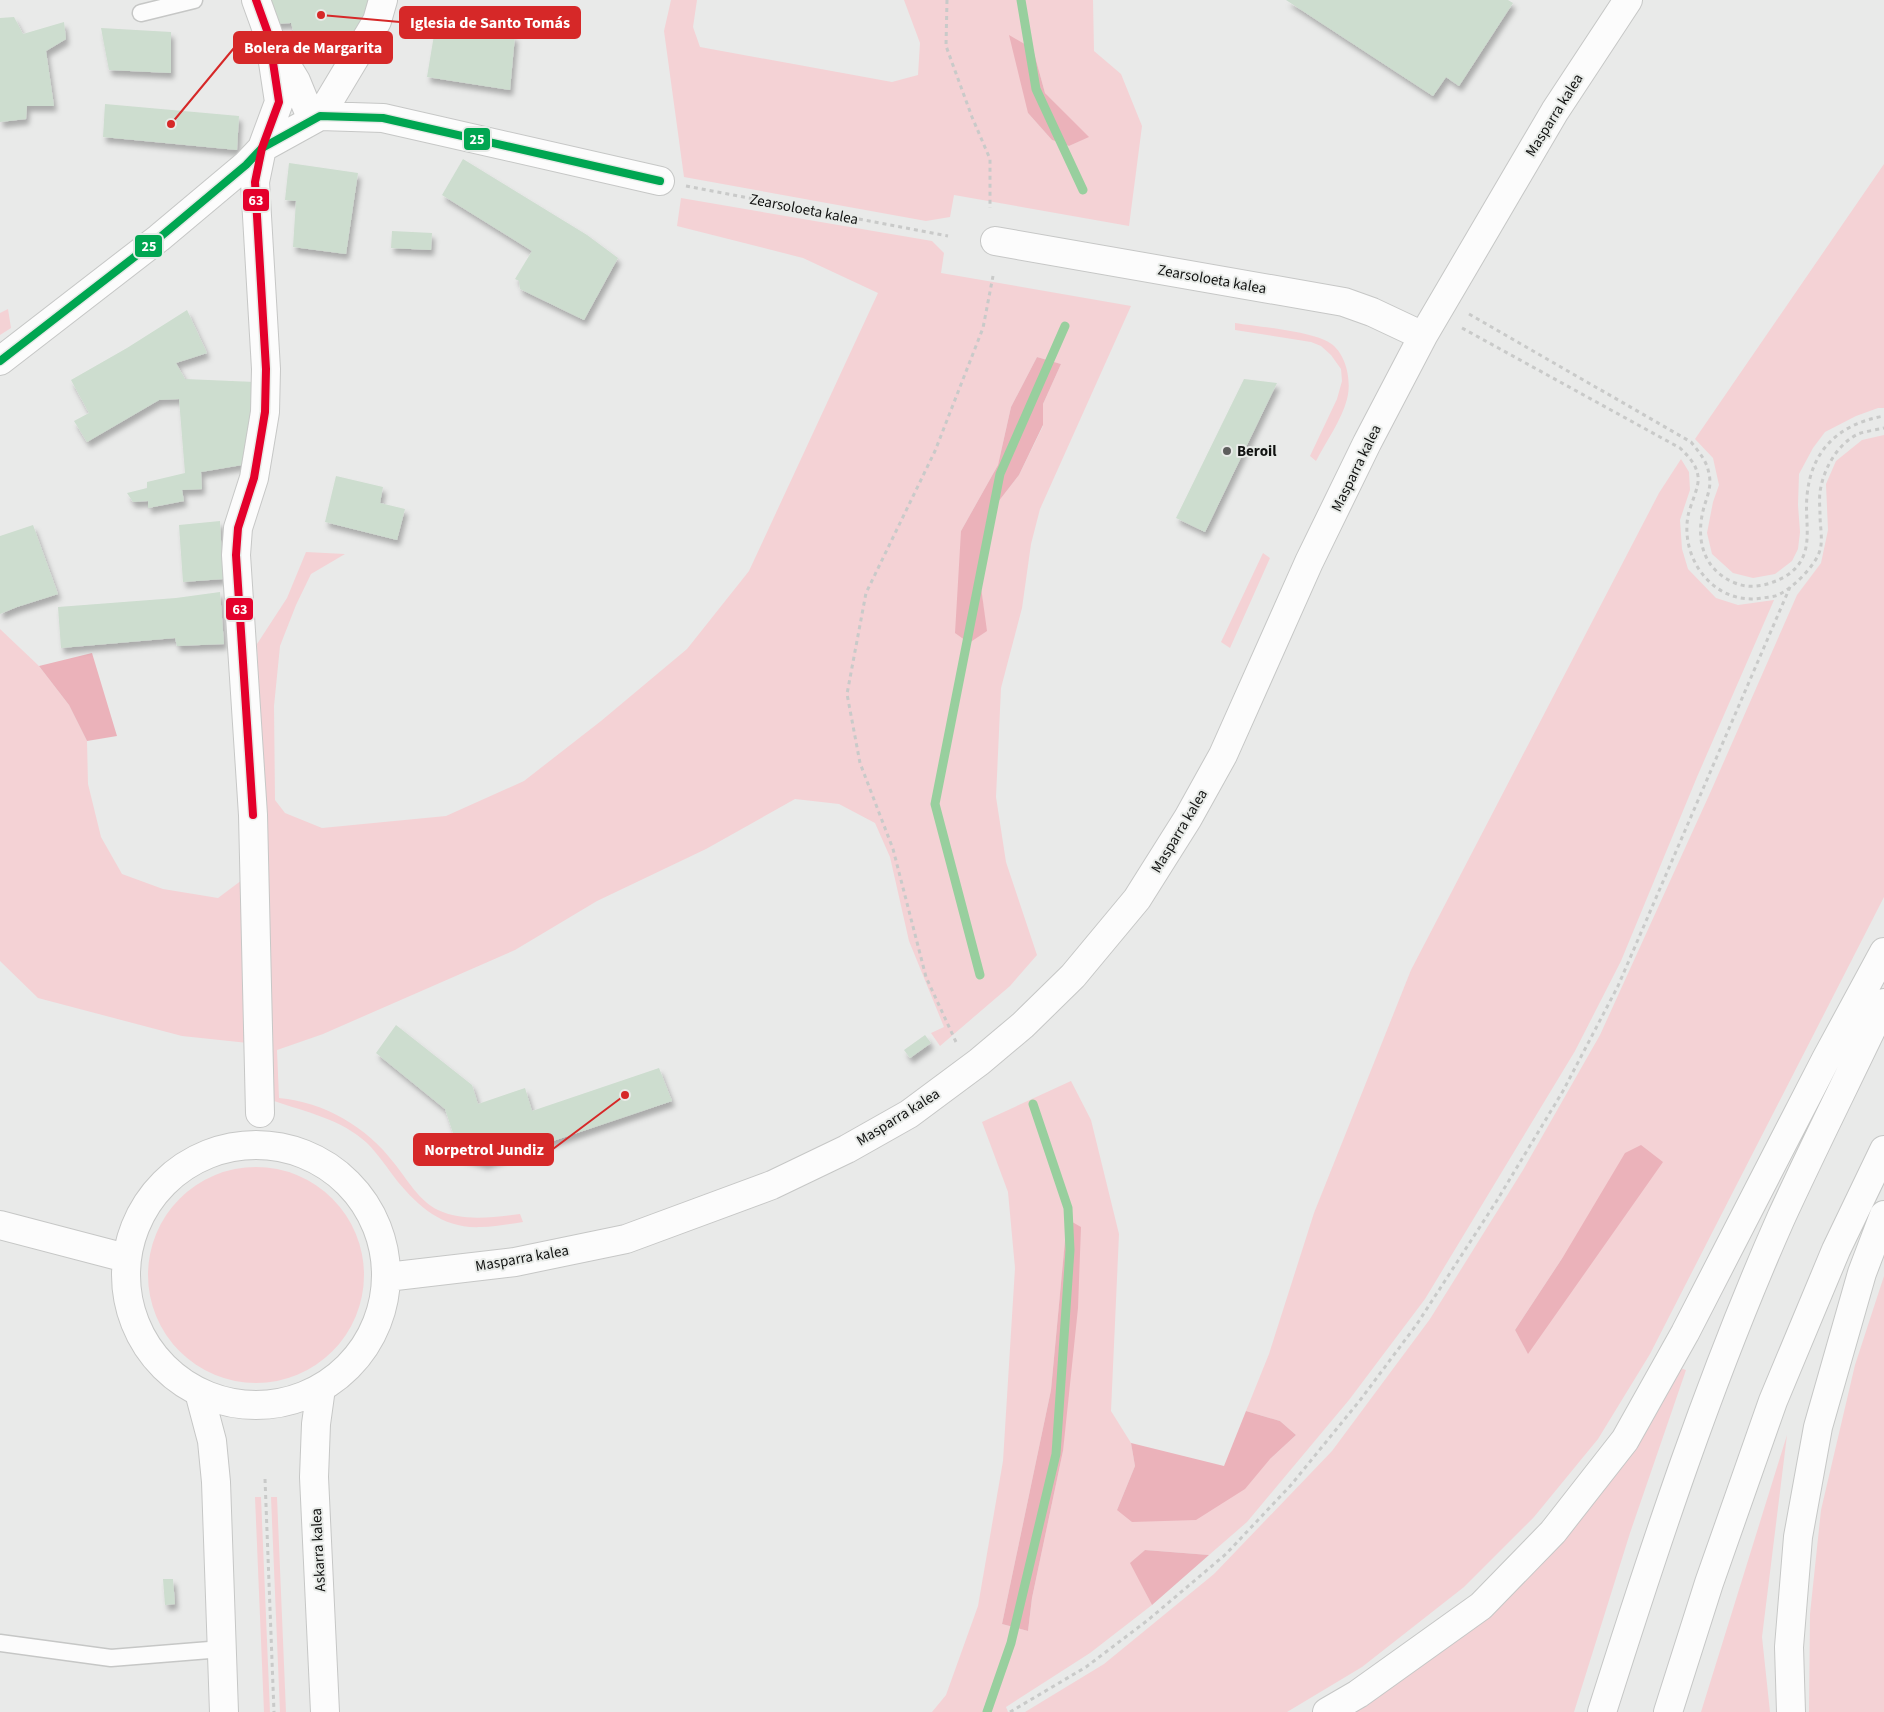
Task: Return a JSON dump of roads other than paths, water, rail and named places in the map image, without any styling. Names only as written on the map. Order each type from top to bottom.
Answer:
[{"type":"main road","points":[[256,0],[268,36],[278,102],[262,148],[255,182],[266,369],[266,412],[254,478],[238,528],[236,555],[253,815],[260,1112]]},
{"type":"main road","points":[[0,361],[159,238],[246,164],[262,148],[316,118],[377,21],[383,0]]},
{"type":"main road","name":"Masparra kalea","points":[[387,1277],[515,1262],[626,1239],[772,1185],[847,1149],[909,1114],[979,1062],[1023,1025],[1073,976],[1137,899],[1188,818],[1223,755],[1309,562],[1367,443],[1423,336],[1555,111],[1628,0]]},
{"type":"main road","points":[[268,36],[316,118]]},
{"type":"main road","points":[[316,118],[383,118],[660,181]]},
{"type":"main road","name":"Zearsoloeta kalea","points":[[995,241],[1344,302],[1372,312],[1423,336]]},
{"type":"main road","points":[[1327,1712],[1358,1694],[1481,1606],[1553,1532],[1624,1440],[1685,1333],[1826,1059],[1884,952]]},
{"type":"main road","points":[[1602,1712],[1650,1560],[1716,1376],[1781,1218],[1884,1003]]},
{"type":"main road","points":[[265,1144],[304,1153],[338,1172],[365,1202],[378,1228],[382,1237],[387,1277],[382,1310],[369,1341],[348,1367],[321,1388],[292,1400],[260,1405],[229,1402],[198,1392],[172,1374],[149,1350],[134,1322],[126,1290],[126,1258],[137,1220],[159,1187],[189,1162],[226,1147],[265,1144]]},
{"type":"main road","points":[[1668,1712],[1709,1583],[1773,1401],[1836,1250],[1884,1150]]},
{"type":"main road","points":[[1791,1712],[1790,1647],[1798,1537],[1817,1436],[1862,1273],[1884,1215]]},
{"type":"main road","points":[[0,1225],[126,1258]]},
{"type":"main road","name":"Askarra kalea","points":[[321,1388],[316,1424],[314,1477],[325,1712]]},
{"type":"main road","points":[[198,1392],[212,1441],[216,1482],[224,1712]]},
{"type":"lane","points":[[141,13],[194,0]]},
{"type":"lane","points":[[0,1643],[110,1658],[222,1649]]},
{"type":"waterway","points":[[1021,0],[1036,89],[1083,190]]},
{"type":"waterway","points":[[980,975],[935,804],[1000,474],[1065,326]]},
{"type":"waterway","points":[[987,1712],[1011,1643],[1056,1454],[1070,1250],[1068,1208],[1033,1104]]},
{"type":"place","name":"Iglesia de Santo Tomás","points":[[321,15]]},
{"type":"place","name":"Bolera de Margarita","points":[[171,124]]},
{"type":"place","name":"Beroil","points":[[1227,451]]},
{"type":"place","name":"Norpetrol Jundiz","points":[[625,1095]]}]
